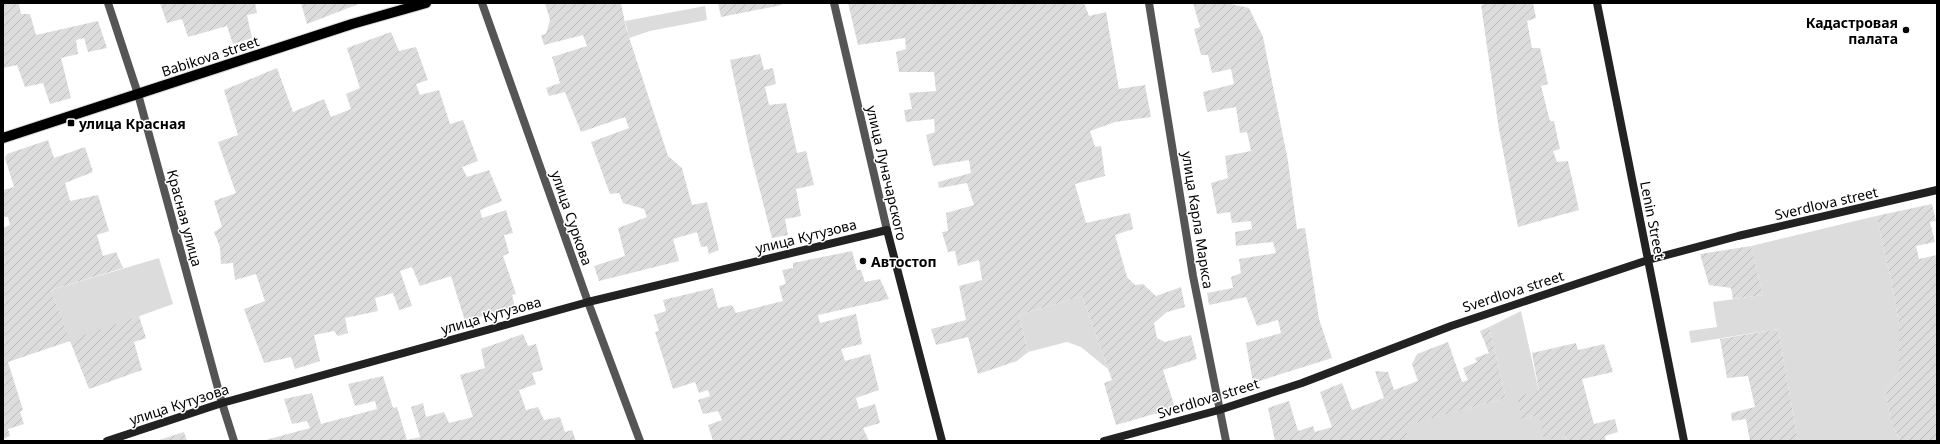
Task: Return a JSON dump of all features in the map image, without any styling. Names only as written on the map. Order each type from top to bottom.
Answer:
[{"type":"main road","name":"Babikova street","points":[[3,138],[352,24],[426,3]]},
{"type":"street","name":"Красная улица","points":[[108,3],[138,94],[222,403],[234,441]]},
{"type":"street","name":"улица Суркова","points":[[482,3],[588,302],[640,441]]},
{"type":"street","name":"улица Луначарского","points":[[834,3],[887,230],[942,441]]},
{"type":"street","name":"улица Карла Маркса","points":[[1149,3],[1193,276],[1226,441]]},
{"type":"street","name":"Lenin Street","points":[[1597,3],[1684,441]]},
{"type":"street","name":"Sverdlova street","points":[[1104,441],[1219,410],[1302,383],[1451,326],[1648,260],[1738,236],[1937,190]]},
{"type":"street","name":"улица Кутузова","points":[[107,441],[222,403],[588,302],[887,230]]},
{"type":"shaded area","points":[[3,3],[23,3],[19,4],[21,14],[30,14],[36,35],[98,21],[107,48],[88,52],[84,38],[76,40],[78,54],[61,58],[71,98],[50,104],[43,83],[25,87],[17,65],[3,68]]},
{"type":"shaded area","points":[[160,3],[255,3],[257,13],[247,15],[252,38],[233,44],[227,26],[188,37],[182,19],[167,23]]},
{"type":"shaded area","points":[[301,3],[361,3],[307,24]]},
{"type":"shaded area","points":[[545,3],[621,3],[626,28],[668,156],[682,168],[692,205],[707,202],[719,250],[709,254],[707,246],[701,247],[697,232],[673,239],[679,261],[599,281],[594,266],[625,256],[618,228],[647,217],[644,209],[623,203],[619,193],[610,194],[591,142],[629,128],[625,117],[581,132],[565,92],[549,96],[546,88],[560,83],[552,57],[587,46],[583,35],[544,45],[541,35],[546,34],[550,20]]},
{"type":"shaded area","points":[[718,3],[781,3],[782,5],[721,17]]},
{"type":"shaded area","points":[[848,3],[1084,3],[1089,16],[1106,12],[1119,89],[1145,85],[1151,117],[1115,122],[1090,131],[1095,147],[1101,146],[1105,176],[1075,184],[1086,223],[1130,213],[1133,229],[1115,235],[1127,277],[1135,285],[1143,284],[1156,296],[1181,287],[1185,307],[1167,312],[1154,323],[1157,338],[1165,342],[1191,335],[1197,359],[1163,370],[1175,408],[1116,425],[1104,383],[1112,380],[1082,296],[1019,315],[1028,352],[1017,361],[978,374],[968,337],[936,345],[931,329],[966,320],[959,286],[982,280],[979,260],[958,266],[955,251],[948,252],[942,232],[948,231],[946,213],[974,205],[967,183],[939,188],[938,182],[971,173],[969,160],[933,166],[926,135],[935,132],[934,119],[906,122],[904,110],[912,109],[909,93],[936,91],[934,72],[899,72],[896,52],[906,49],[905,38],[858,45]]},
{"type":"shaded area","points":[[1193,3],[1226,3],[1249,8],[1263,37],[1288,161],[1297,229],[1305,228],[1319,319],[1332,358],[1253,383],[1246,343],[1281,333],[1278,320],[1257,326],[1246,297],[1209,305],[1207,293],[1233,288],[1231,277],[1241,273],[1239,259],[1276,253],[1273,242],[1236,246],[1235,232],[1252,229],[1251,221],[1232,223],[1230,212],[1217,214],[1211,183],[1228,178],[1225,156],[1251,151],[1247,132],[1240,133],[1236,107],[1207,112],[1203,92],[1234,84],[1231,69],[1212,73],[1208,55],[1201,55],[1194,29],[1200,27]]},
{"type":"shaded area","points":[[1489,3],[1533,3],[1536,18],[1527,21],[1532,48],[1540,48],[1548,84],[1541,86],[1550,121],[1554,121],[1560,149],[1553,151],[1557,162],[1568,161],[1579,210],[1518,227],[1499,130],[1481,5]]},
{"type":"shaded area","points":[[705,6],[707,20],[650,31],[629,38],[625,21]]},
{"type":"shaded area","points":[[391,32],[399,51],[416,47],[428,80],[416,84],[420,95],[439,90],[450,124],[463,120],[478,161],[462,167],[467,177],[489,170],[502,201],[480,210],[482,218],[506,210],[513,233],[504,235],[509,253],[503,256],[516,294],[512,295],[515,307],[465,321],[451,276],[420,286],[412,267],[400,271],[412,306],[399,310],[393,293],[375,298],[378,311],[345,318],[348,333],[338,336],[334,331],[314,335],[320,361],[295,369],[291,357],[264,363],[244,309],[265,301],[256,274],[235,280],[233,263],[221,264],[220,247],[214,232],[222,227],[214,201],[236,193],[218,142],[238,135],[224,90],[277,68],[293,112],[324,99],[331,117],[351,109],[346,94],[360,88],[347,48]]},
{"type":"shaded area","points":[[760,54],[764,70],[773,68],[776,84],[765,87],[769,105],[786,103],[797,153],[806,151],[814,185],[796,189],[801,216],[785,219],[788,235],[772,238],[750,152],[730,60]]},
{"type":"shaded area","points":[[48,140],[54,158],[85,147],[93,172],[65,183],[70,201],[98,195],[109,231],[97,235],[103,256],[116,252],[123,268],[51,290],[70,340],[139,316],[146,338],[134,342],[142,370],[89,389],[70,341],[8,362],[23,410],[20,412],[24,424],[8,429],[10,436],[3,439],[3,228],[10,225],[8,217],[3,217],[3,190],[14,187],[5,158],[7,154]]},
{"type":"shaded area","points":[[1932,204],[1936,221],[1930,222],[1935,242],[1916,246],[1919,259],[1937,255],[1937,441],[1900,441],[1891,422],[1885,391],[1899,373],[1899,324],[1890,275],[1876,216]]},
{"type":"shaded area","points":[[1876,216],[1890,275],[1899,324],[1899,373],[1885,391],[1891,422],[1900,441],[1798,441],[1778,329],[1691,343],[1689,331],[1717,327],[1713,302],[1763,295],[1751,246]]},
{"type":"shaded area","points":[[1751,246],[1763,295],[1733,299],[1731,288],[1709,285],[1700,254]]},
{"type":"shaded area","points":[[852,251],[857,270],[861,270],[865,282],[880,279],[889,299],[818,315],[820,323],[856,314],[862,344],[841,349],[845,361],[870,354],[879,390],[856,398],[859,409],[875,404],[880,423],[863,428],[869,441],[713,441],[708,425],[722,420],[718,411],[703,414],[698,400],[710,396],[708,390],[699,393],[695,382],[673,389],[655,332],[659,331],[654,315],[666,311],[663,300],[713,288],[718,308],[732,305],[736,313],[783,301],[779,286],[786,284],[782,270],[793,268],[793,263]]},
{"type":"shaded area","points":[[159,258],[173,304],[70,341],[51,290]]},
{"type":"shaded area","points":[[1082,296],[1108,369],[1081,347],[1067,342],[1028,352],[1019,315]]},
{"type":"shaded area","points":[[1521,311],[1539,392],[1522,420],[1539,415],[1565,435],[1566,441],[1410,441],[1403,426],[1506,398],[1489,327]]},
{"type":"shaded area","points":[[1489,327],[1506,398],[1404,426],[1410,441],[1275,441],[1268,408],[1289,401],[1298,431],[1313,426],[1315,432],[1332,427],[1320,392],[1342,383],[1352,410],[1384,398],[1375,371],[1388,372],[1394,390],[1418,381],[1412,364],[1417,354],[1448,342],[1462,382],[1468,380],[1463,368],[1477,362],[1475,358],[1489,353],[1480,331]]},
{"type":"shaded area","points":[[1778,329],[1798,441],[1750,441],[1746,419],[1732,421],[1731,413],[1755,407],[1748,376],[1727,378],[1720,339]]},
{"type":"shaded area","points":[[523,334],[528,346],[536,344],[543,370],[532,373],[536,384],[519,390],[526,410],[538,407],[544,420],[560,417],[565,432],[572,430],[576,441],[262,441],[310,428],[307,421],[292,424],[284,399],[312,393],[321,424],[377,409],[375,401],[355,406],[348,384],[383,376],[393,408],[397,407],[407,440],[420,437],[411,407],[423,403],[426,417],[444,412],[449,423],[473,417],[460,375],[485,368],[481,349]]},
{"type":"shaded area","points":[[1576,343],[1578,350],[1604,344],[1613,372],[1582,379],[1594,424],[1615,419],[1618,432],[1605,436],[1606,441],[1566,441],[1565,435],[1544,441],[1539,415],[1522,420],[1517,396],[1539,391],[1532,353]]},
{"type":"shaded area","points":[[184,432],[187,441],[156,441]]},
{"type":"place","name":"Кадастровая палата","points":[[1906,30]]},
{"type":"place","name":"улица Красная","points":[[71,123]]},
{"type":"place","name":"Автостоп","points":[[863,261]]}]
